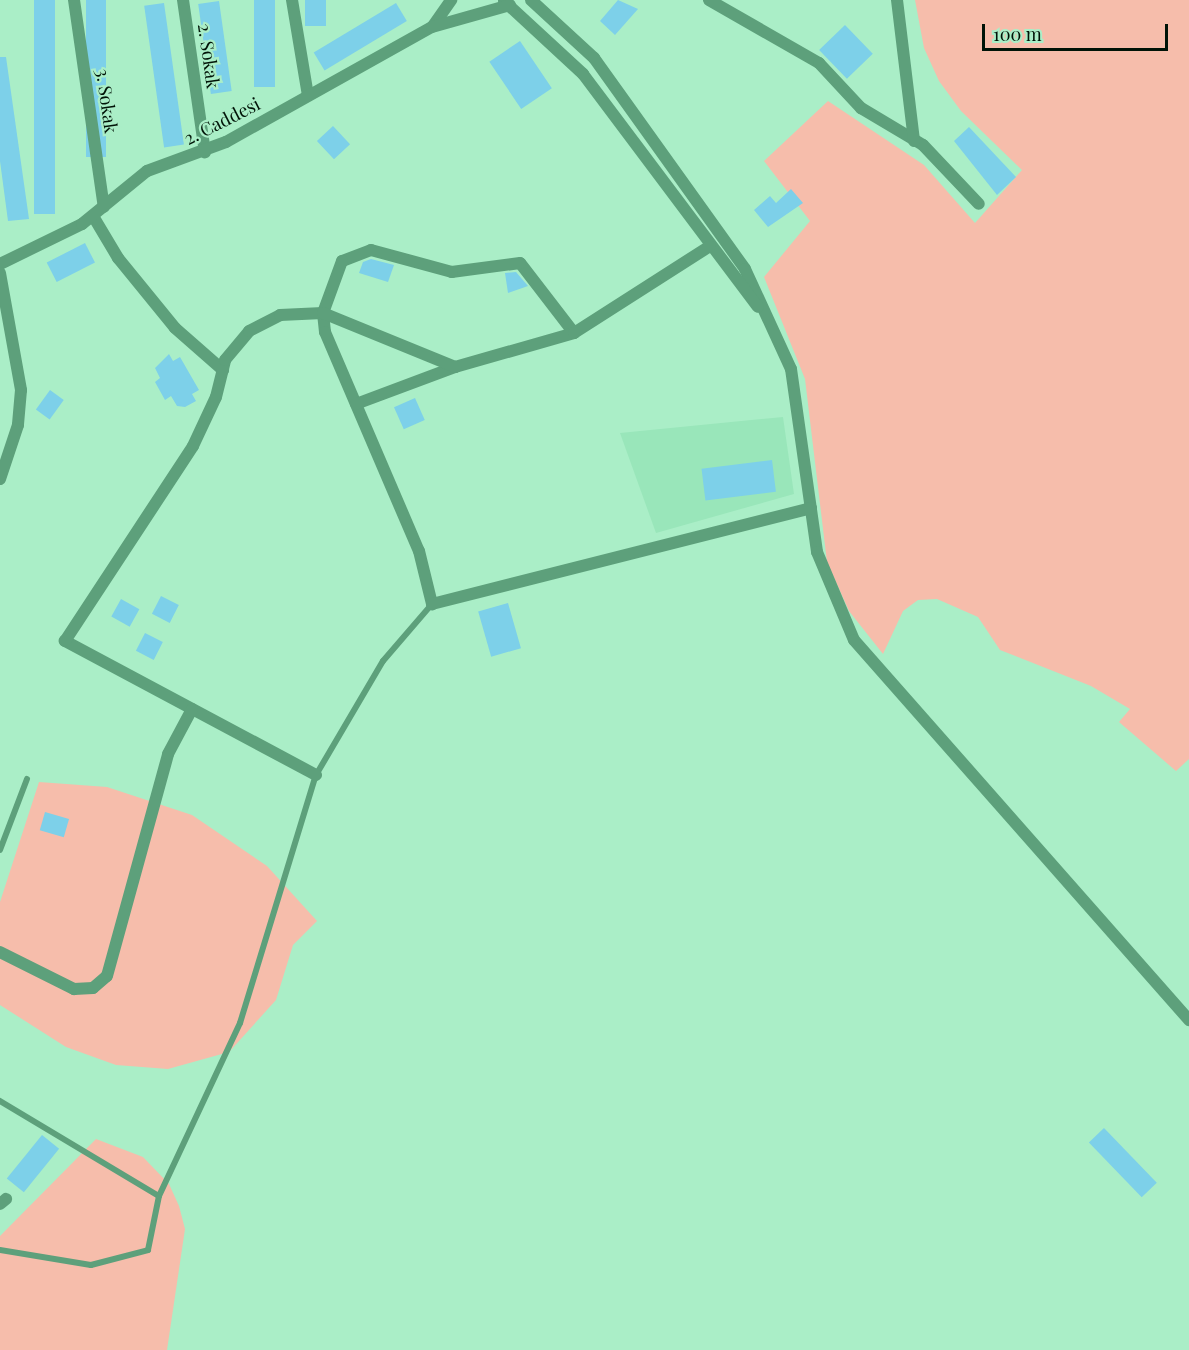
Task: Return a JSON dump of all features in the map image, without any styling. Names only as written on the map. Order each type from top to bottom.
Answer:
[{"type":"street","name":"3. Sokak","points":[[74,0],[104,207]]},
{"type":"street","name":"2. Sokak","points":[[183,0],[205,152]]},
{"type":"street","points":[[292,0],[308,96]]},
{"type":"street","points":[[531,0],[580,42],[607,75],[745,269],[796,388],[811,508],[828,586],[864,655],[1189,1020]]},
{"type":"street","points":[[708,0],[810,57],[861,108],[914,141],[979,204]]},
{"type":"street","points":[[897,0],[914,141]]},
{"type":"street","points":[[432,27],[451,3]]},
{"type":"street","points":[[432,27],[506,3],[583,74],[710,246],[767,317]]},
{"type":"street","name":"2. Caddesi","points":[[0,264],[93,216],[138,175],[205,152],[432,27]]},
{"type":"street","points":[[93,216],[118,258],[175,328],[223,370]]},
{"type":"street","points":[[356,404],[455,367],[574,333],[710,246]]},
{"type":"street","points":[[574,333],[520,263],[452,272],[377,251],[342,261],[323,313],[327,339],[419,551],[432,604],[811,508]]},
{"type":"street","points":[[0,273],[21,390],[18,425],[0,479]]},
{"type":"street","points":[[316,775],[65,641],[193,446],[231,349],[260,324],[291,313],[323,313],[455,367]]},
{"type":"street","points":[[0,952],[74,989],[93,988],[107,976],[168,754],[192,710]]},
{"type":"lane","points":[[0,1250],[91,1265],[127,1260],[148,1250],[159,1196],[231,1047],[316,775],[373,675],[432,604]]},
{"type":"lane","points":[[0,850],[27,778]]},
{"type":"lane","points":[[0,1101],[159,1196]]},
{"type":"shaded area","points":[[915,0],[1189,0],[1189,759],[1176,771],[1119,722],[1130,709],[1091,686],[1000,650],[978,617],[937,599],[918,600],[903,611],[883,654],[849,611],[827,562],[805,379],[764,277],[810,221],[764,161],[828,101],[924,165],[975,223],[1022,170],[961,111],[939,81],[924,48]]},
{"type":"shaded area","points":[[783,417],[794,494],[656,533],[620,433]]},
{"type":"shaded area","points":[[39,782],[107,787],[192,815],[267,866],[317,921],[293,945],[276,1000],[229,1052],[168,1069],[116,1065],[66,1047],[0,1005],[0,902]]},
{"type":"shaded area","points":[[96,1139],[143,1157],[169,1184],[179,1206],[185,1229],[167,1350],[0,1350],[0,1236]]},
{"type":"building","points":[[34,0],[55,0],[55,214],[34,214]]},
{"type":"building","points":[[86,0],[106,0],[106,157],[86,157]]},
{"type":"building","points":[[254,0],[275,0],[275,87],[254,87]]},
{"type":"building","points":[[305,0],[326,0],[326,26],[305,26]]},
{"type":"building","points":[[618,0],[638,9],[615,35],[600,21]]},
{"type":"building","points":[[219,1],[232,91],[211,94],[198,4]]},
{"type":"building","points":[[164,3],[184,145],[164,147],[144,6]]},
{"type":"building","points":[[396,3],[407,21],[325,70],[314,52]]},
{"type":"building","points":[[845,25],[873,54],[847,79],[819,50]]},
{"type":"building","points":[[520,41],[552,88],[521,109],[489,62]]},
{"type":"building","points":[[0,57],[6,57],[29,219],[8,221],[0,161]]},
{"type":"building","points":[[333,126],[350,144],[334,159],[317,141]]},
{"type":"building","points":[[969,127],[1016,177],[997,195],[954,141]]},
{"type":"building","points":[[791,189],[803,203],[768,227],[754,210],[770,196],[776,203]]},
{"type":"building","points":[[85,243],[95,263],[57,282],[47,263]]},
{"type":"building","points":[[371,259],[394,265],[388,282],[359,273],[363,262]]},
{"type":"building","points":[[516,272],[528,286],[508,293],[505,273]]},
{"type":"building","points":[[169,354],[173,361],[180,357],[199,390],[192,394],[196,401],[185,407],[177,406],[171,396],[165,400],[155,382],[160,378],[155,368]]},
{"type":"building","points":[[50,390],[64,400],[50,419],[36,409]]},
{"type":"building","points":[[415,398],[425,420],[404,429],[394,407]]},
{"type":"building","points":[[772,460],[776,492],[705,500],[702,469]]},
{"type":"building","points":[[161,596],[179,605],[170,623],[152,614]]},
{"type":"building","points":[[121,599],[139,609],[130,627],[111,616]]},
{"type":"building","points":[[508,603],[521,648],[491,657],[478,612]]},
{"type":"building","points":[[145,633],[163,642],[154,660],[136,651]]},
{"type":"building","points":[[45,812],[69,819],[64,837],[40,830]]},
{"type":"building","points":[[1104,1128],[1157,1183],[1142,1197],[1089,1143]]},
{"type":"building","points":[[42,1135],[59,1149],[24,1192],[7,1179]]}]
